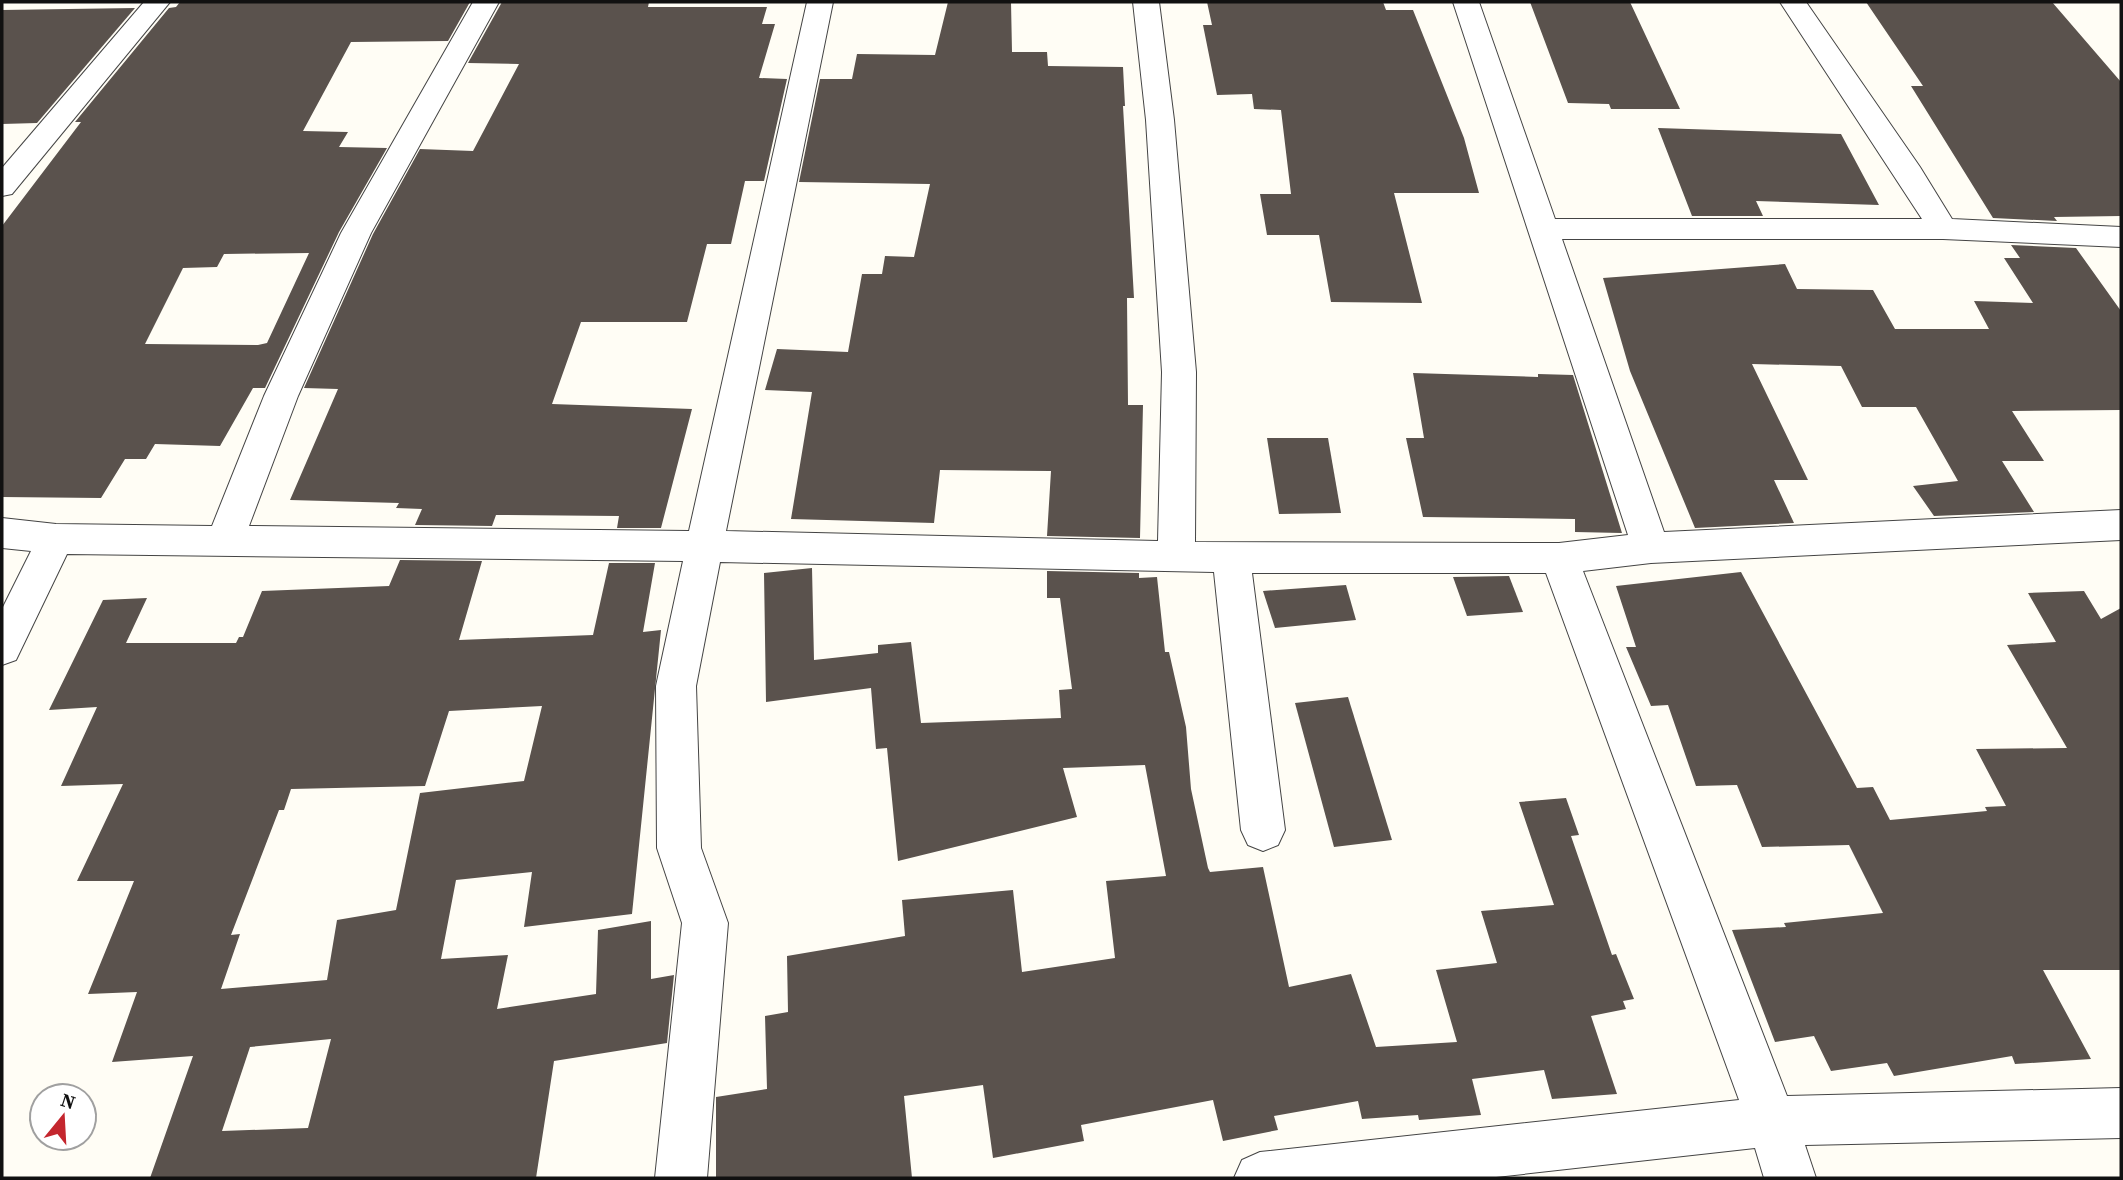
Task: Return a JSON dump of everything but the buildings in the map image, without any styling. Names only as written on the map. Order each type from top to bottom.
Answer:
[{"type":"street","points":[[2,187],[157,2]]},
{"type":"street","points":[[225,540],[281,396],[356,233],[486,2]]},
{"type":"street","points":[[681,1178],[705,923],[679,848],[676,686],[763,259],[820,2]]},
{"type":"street","points":[[1146,2],[1160,120],[1179,372],[1176,557]]},
{"type":"street","points":[[1466,2],[1651,548]]},
{"type":"street","points":[[1793,2],[1910,174],[1943,229]]},
{"type":"street","points":[[1543,229],[1943,229],[2121,237]]},
{"type":"street","points":[[2,533],[56,539],[706,546],[1231,558],[1559,558],[1651,548],[2116,534]]},
{"type":"street","points":[[2,648],[56,539]]},
{"type":"street","points":[[1231,558],[1264,830]]},
{"type":"street","points":[[1559,558],[1772,1121],[1790,1178]]},
{"type":"street","points":[[1260,1178],[1772,1121],[2121,1113]]}]
